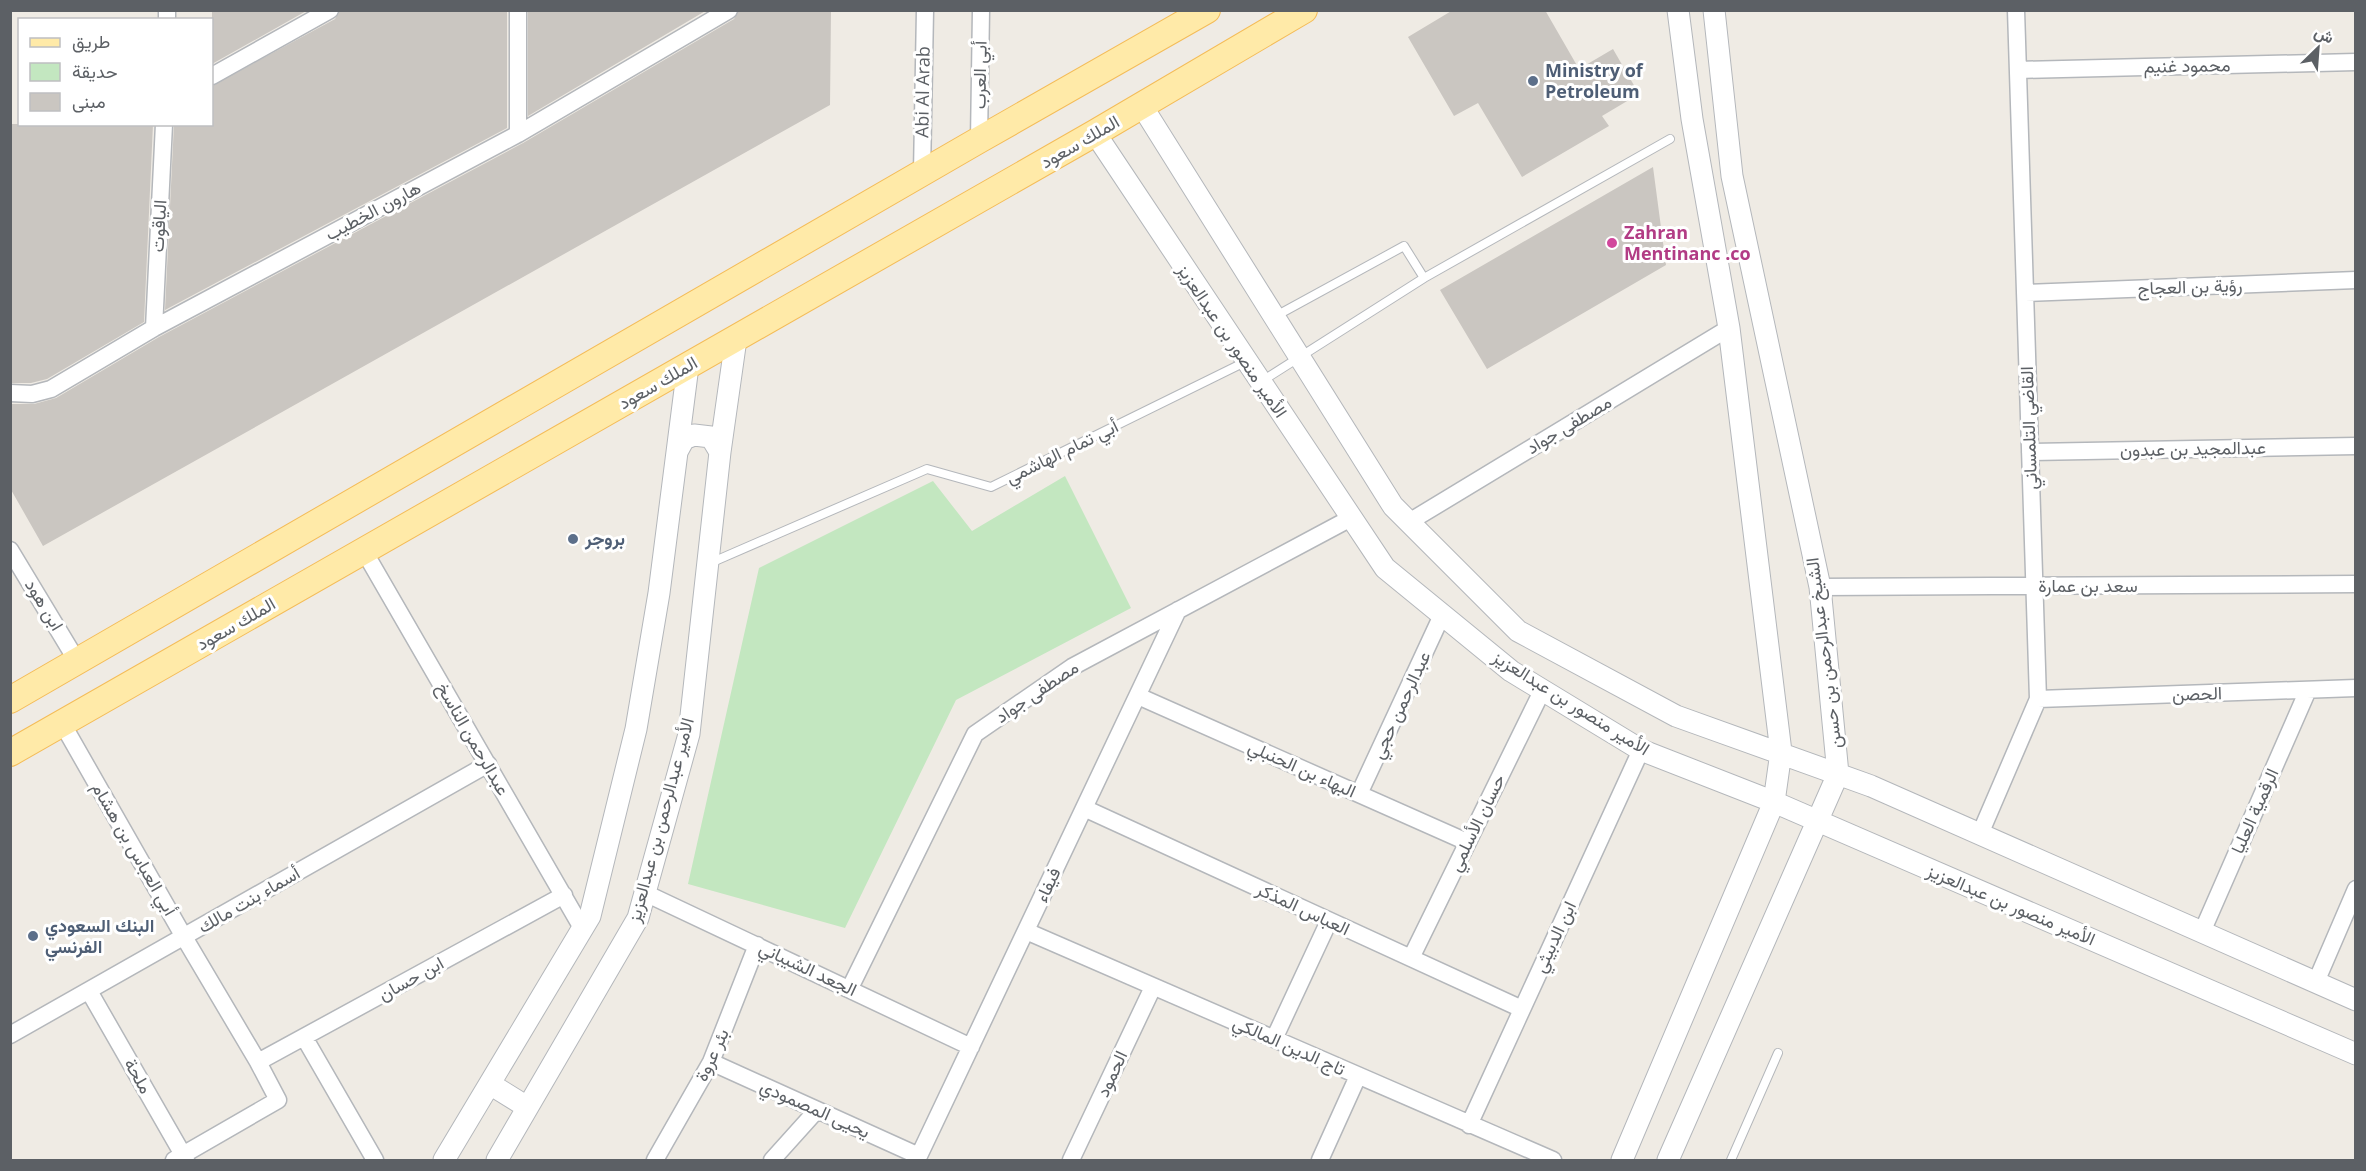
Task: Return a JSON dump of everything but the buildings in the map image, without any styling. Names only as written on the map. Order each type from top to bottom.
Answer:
[{"type":"main road","points":[[10,699],[1207,10]]},
{"type":"main road","name":"الملك سعود","points":[[10,753],[1143,106],[1304,10]]},
{"type":"street","points":[[213,75],[330,10]]},
{"type":"street","points":[[518,134],[519,10]]},
{"type":"street","name":"Abi Al Arab","points":[[922,173],[925,10]]},
{"type":"street","name":"أبي العرب","points":[[979,140],[981,10]]},
{"type":"street","points":[[1622,1161],[1774,802],[1781,752],[1729,328],[1692,119],[1678,10]]},
{"type":"street","name":"الشيخ عبدالرحمن بن حسن","points":[[1668,1161],[1815,821],[1838,774],[1820,587],[1732,176],[1714,10]]},
{"type":"street","name":"القاضي التلمساني","points":[[1980,834],[2038,699],[2016,10]]},
{"type":"street","name":"هارون الخطيب","points":[[10,393],[32,394],[51,388],[154,328],[518,134],[726,12]]},
{"type":"street","name":"محمود غنيم","points":[[2018,70],[2355,62]]},
{"type":"street","name":"الأمير منصور بن عبدالعزيز","points":[[1143,106],[1393,506],[1518,631],[1676,716],[1871,786],[2355,1000]]},
{"type":"street","name":"الياقوت","points":[[154,328],[164,126]]},
{"type":"street","name":"الأمير منصور بن عبدالعزيز","points":[[1095,133],[1384,568],[1511,671],[1641,750],[1774,802],[2355,1054]]},
{"type":"street","name":"رؤية بن العجاج","points":[[2025,293],[2355,280]]},
{"type":"street","name":"مصطفى جواد","points":[[1410,522],[1729,328]]},
{"type":"street","name":"الأمير عبدالرحمن بن عبدالعزيز","points":[[497,1161],[638,918],[689,734],[720,452],[736,339]]},
{"type":"street","points":[[444,1161],[590,916],[636,729],[659,593],[688,366]]},
{"type":"street","points":[[678,450],[684,439],[703,435],[711,437],[720,452]]},
{"type":"street","name":"عبدالمجيد بن عبدون","points":[[2030,452],[2355,446]]},
{"type":"street","name":"مصطفى جواد","points":[[850,988],[975,734],[1072,667],[1351,518]]},
{"type":"street","name":"ابن هود","points":[[10,550],[77,661]]},
{"type":"street","name":"عبدالرحمن الناسخ","points":[[364,551],[582,928]]},
{"type":"street","name":"سعد بن عمارة","points":[[1820,587],[2355,584]]},
{"type":"street","name":"فيفاء","points":[[918,1158],[1178,610]]},
{"type":"street","name":"عبدالرحمن حجي","points":[[1359,794],[1442,615]]},
{"type":"street","name":"الحصن","points":[[2038,699],[2355,688]]},
{"type":"street","name":"حسان الأسلمي","points":[[1411,958],[1543,689]]},
{"type":"street","name":"الرقمية العليا","points":[[2202,932],[2308,690]]},
{"type":"street","name":"البهاء بن الحنبلي","points":[[1138,696],[1467,842]]},
{"type":"street","name":"أبي العباس بن هشام","points":[[62,723],[278,1100],[181,1159]]},
{"type":"street","name":"ابن الدبيثي","points":[[1469,1125],[1641,750]]},
{"type":"street","name":"أسماء بنت مالك","points":[[10,1035],[488,764]]},
{"type":"street","name":"العباس المذكر","points":[[1084,808],[1522,1009]]},
{"type":"street","points":[[2316,982],[2355,889]]},
{"type":"street","name":"الجعد الشيباني","points":[[645,892],[971,1047]]},
{"type":"street","name":"ابن حسان","points":[[258,1062],[564,895]]},
{"type":"street","points":[[1274,1039],[1329,921]]},
{"type":"street","name":"تاج الدين المالكي","points":[[1026,931],[1553,1161]]},
{"type":"street","name":"بئر عروة","points":[[659,1159],[711,1062],[757,945]]},
{"type":"street","name":"الحمود","points":[[1071,1161],[1153,987]]},
{"type":"street","name":"ملحة","points":[[89,991],[181,1159]]},
{"type":"street","points":[[304,1037],[375,1161]]},
{"type":"street","name":"يحيى المصمودي","points":[[711,1062],[918,1158]]},
{"type":"street","points":[[1320,1161],[1358,1076]]},
{"type":"street","points":[[490,1084],[527,1107]]},
{"type":"street","points":[[772,1161],[817,1110]]},
{"type":"lane","points":[[1259,382],[1424,278],[1670,139]]},
{"type":"lane","points":[[1275,317],[1404,246],[1424,278]]},
{"type":"lane","name":"أبي تمام الهاشمي","points":[[708,564],[927,469],[991,487],[1245,362]]},
{"type":"lane","points":[[1731,1161],[1778,1053]]},
{"type":"green space","points":[[1065,476],[1131,608],[956,700],[845,928],[688,884],[759,568],[933,481],[972,531]]},
{"type":"place","name":"Ministry of Petroleum","points":[[1533,81]]},
{"type":"place","name":"Zahran Mentinanc .co","points":[[1612,243]]},
{"type":"place","name":"بروجر","points":[[573,539]]},
{"type":"place","name":"البنك السعودي الفرنسي","points":[[33,936]]}]
